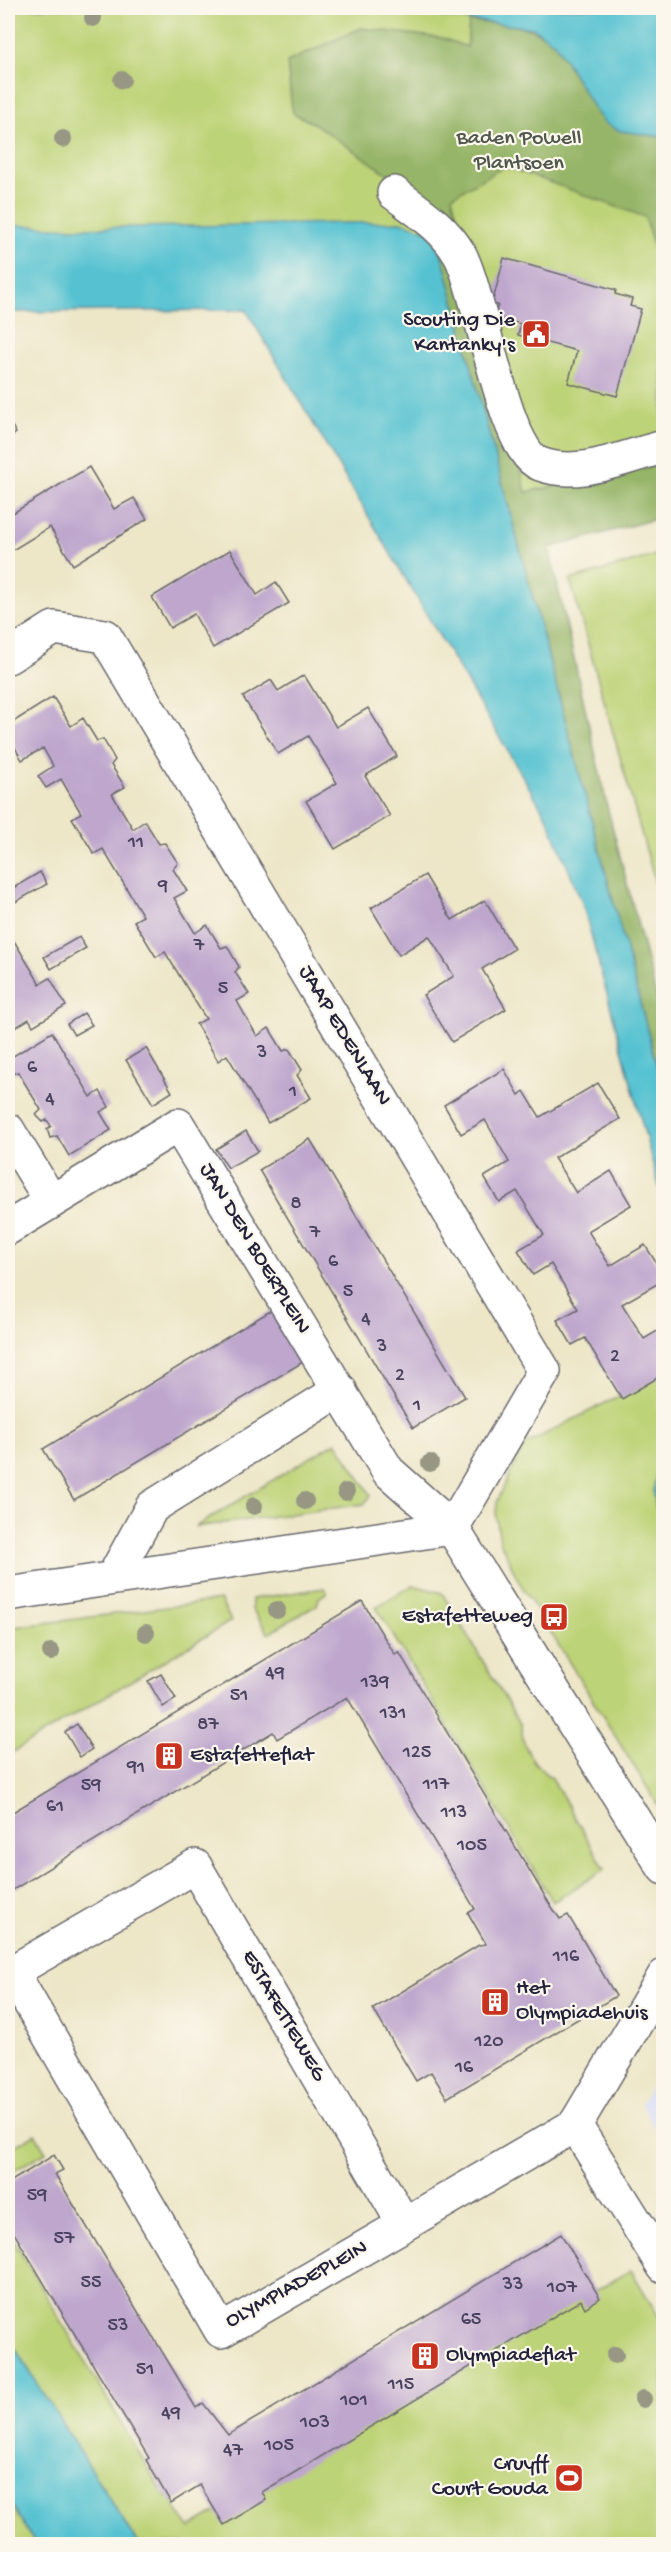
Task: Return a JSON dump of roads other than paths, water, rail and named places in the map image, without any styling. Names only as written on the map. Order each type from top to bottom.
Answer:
[{"type":"street","points":[[394,193],[442,229],[461,256],[517,438],[538,464],[574,471],[663,447]]},
{"type":"street","name":"JAAP EDENLAAN","points":[[8,657],[54,628],[105,636],[544,1371],[452,1528]]},
{"type":"street","name":"JAN DEN BOERPLEIN","points":[[8,1228],[178,1125],[388,1471],[452,1528]]},
{"type":"street","points":[[8,1130],[51,1201]]},
{"type":"street","points":[[114,1576],[153,1507],[340,1390]]},
{"type":"street","points":[[8,1593],[452,1528],[663,1868]]},
{"type":"street","name":"ESTAFETTEWEG","points":[[12,1972],[195,1866],[404,2224]]},
{"type":"street","name":"OLYMPIADEPLEIN","points":[[12,1972],[221,2331],[575,2125]]},
{"type":"street","points":[[663,1976],[575,2125],[663,2267]]},
{"type":"water","points":[[373,8],[663,8],[663,137],[620,131],[606,124],[596,112],[555,43],[533,28]]},
{"type":"water","points":[[401,222],[436,233],[663,1089],[663,1201],[583,905],[548,819],[246,310],[8,312],[8,225],[78,228]]},
{"type":"water","points":[[663,1455],[663,1520],[655,1503],[654,1488]]},
{"type":"water","points":[[8,2337],[138,2544],[36,2544],[8,2500]]},
{"type":"place","name":"Scouting Die Kantanky's","points":[[536,334]]},
{"type":"place","name":"Estafetteweg","points":[[554,1617]]},
{"type":"place","name":"Estafetteflat","points":[[169,1756]]},
{"type":"place","name":"Het Olympiadehuis","points":[[495,2002]]},
{"type":"place","name":"Olympiadeflat","points":[[425,2356]]},
{"type":"place","name":"Cruyff Court Gouda","points":[[569,2478]]},
{"type":"park label","name":"Baden Powell Plantsoen","points":[[519,152]]}]
